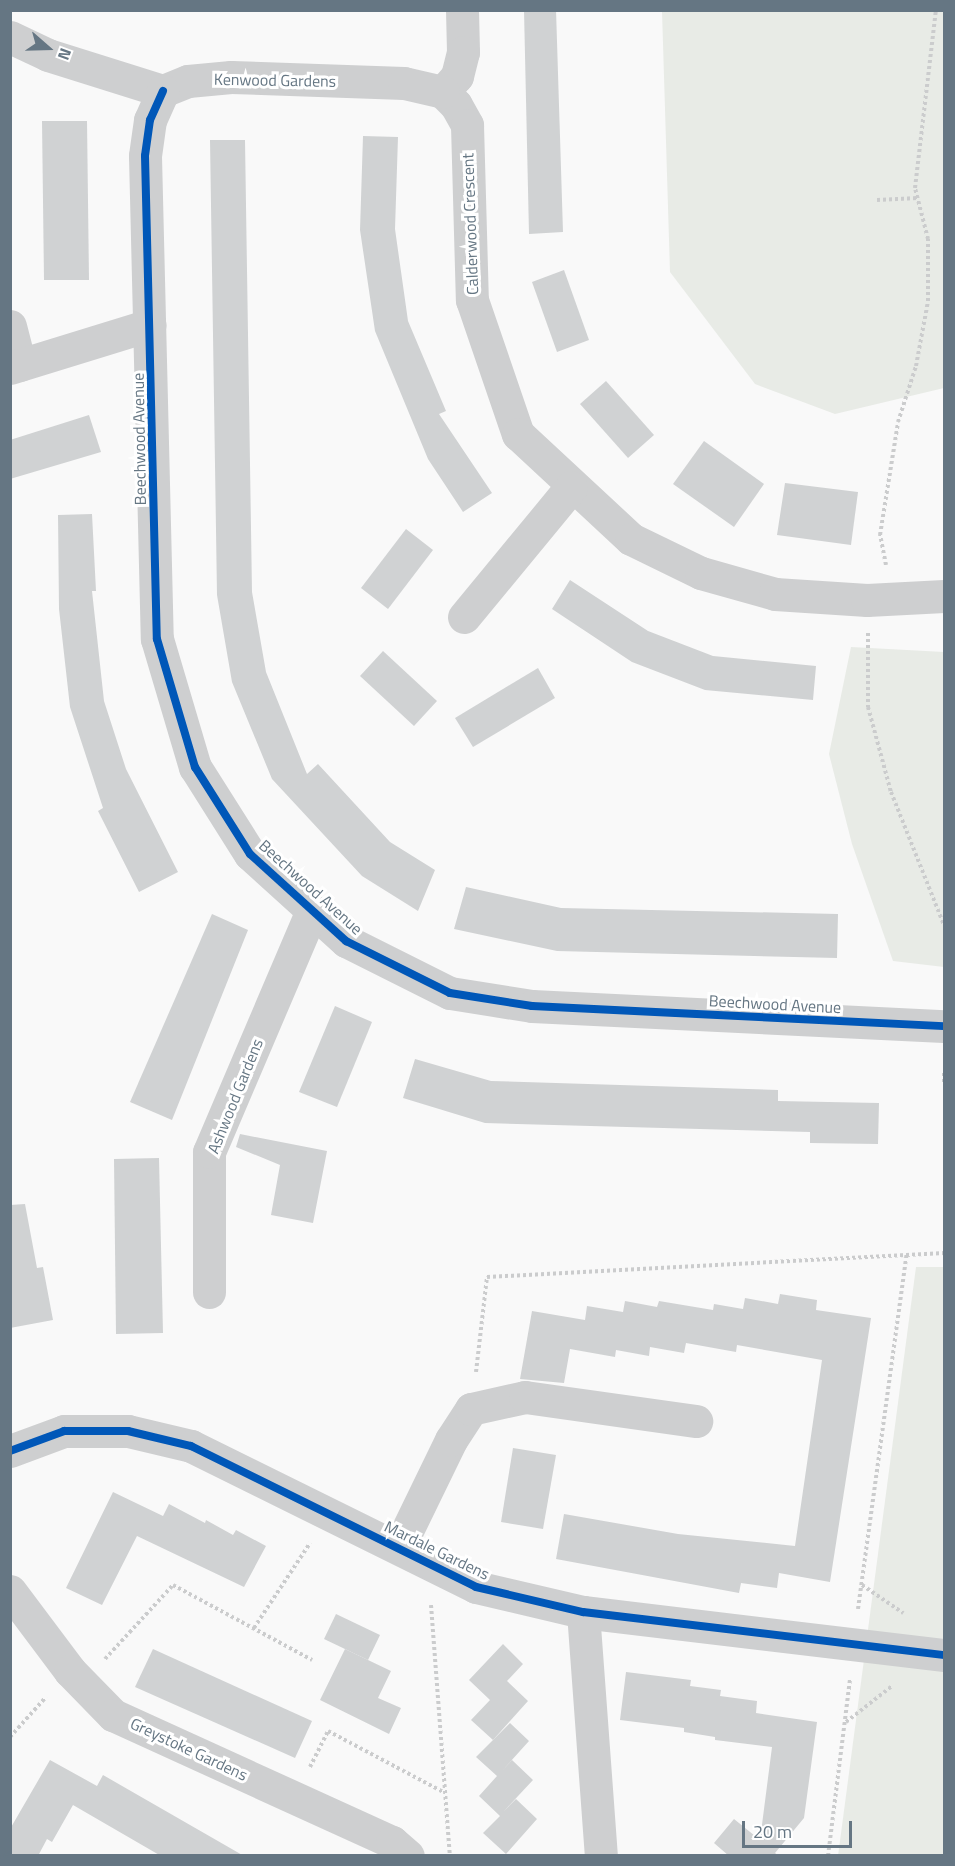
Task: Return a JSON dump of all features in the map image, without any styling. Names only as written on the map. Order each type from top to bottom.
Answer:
[{"type":"street","points":[[442,92],[457,76],[461,60],[462,10]]},
{"type":"street","points":[[10,37],[48,55],[163,91]]},
{"type":"street","name":"Kenwood Gardens","points":[[163,91],[188,81],[231,77],[404,83],[442,92]]},
{"type":"street","name":"Beechwood Avenue","points":[[163,91],[150,120],[146,156],[157,639],[195,767],[250,854],[346,940],[450,993],[532,1006],[945,1026]]},
{"type":"street","name":"Calderwood Crescent","points":[[442,92],[456,105],[467,125],[472,300],[518,434],[571,487],[631,539],[701,573],[775,594],[867,600],[945,596]]},
{"type":"street","points":[[10,326],[15,367],[150,326]]},
{"type":"street","points":[[464,617],[571,487]]},
{"type":"street","name":"Ashwood Gardens","points":[[209,1292],[209,1152],[312,911]]},
{"type":"street","points":[[399,1547],[451,1440],[471,1410],[525,1397],[696,1421]]},
{"type":"street","name":"Mardale Gardens","points":[[10,1451],[64,1431],[128,1431],[191,1446],[476,1587],[583,1612],[854,1642],[945,1655]]},
{"type":"street","name":"Greystoke Gardens","points":[[10,1591],[76,1677],[113,1714],[392,1842],[408,1856]]},
{"type":"street","points":[[583,1612],[601,1856]]},
{"type":"path","points":[[936,10],[915,188],[928,239],[928,301],[916,366],[898,422],[880,535],[886,569],[867,600],[868,707],[891,792],[945,925]]},
{"type":"path","points":[[877,200],[918,198]]},
{"type":"path","points":[[945,1073],[945,1084]]},
{"type":"path","points":[[471,1410],[487,1277],[945,1253]]},
{"type":"path","points":[[828,1856],[861,1585],[907,1254]]},
{"type":"path","points":[[254,1628],[330,1513]]},
{"type":"path","points":[[428,1562],[450,1856]]},
{"type":"path","points":[[10,1737],[173,1585],[312,1660]]},
{"type":"path","points":[[861,1585],[907,1615]]},
{"type":"path","points":[[845,1723],[895,1683]]},
{"type":"path","points":[[295,1798],[328,1731],[445,1793]]},
{"type":"shaded area","points":[[662,11],[944,11],[944,388],[835,414],[755,384],[670,272]]},
{"type":"shaded area","points":[[851,647],[944,652],[944,967],[893,961],[852,844],[829,754]]},
{"type":"shaded area","points":[[916,1267],[944,1267],[944,1855],[838,1856]]},
{"type":"building","points":[[524,10],[556,10],[563,232],[529,234]]},
{"type":"building","points":[[42,121],[87,121],[89,280],[44,280]]},
{"type":"building","points":[[363,136],[398,137],[395,229],[408,321],[446,411],[439,414],[492,493],[463,512],[428,459],[375,331],[360,230]]},
{"type":"building","points":[[210,140],[245,140],[252,592],[266,672],[307,774],[318,764],[390,842],[435,870],[418,911],[362,876],[272,779],[232,682],[217,595]]},
{"type":"building","points":[[564,270],[589,340],[557,352],[532,282]]},
{"type":"building","points":[[606,381],[654,435],[628,458],[580,404]]},
{"type":"building","points":[[89,415],[101,452],[10,479],[10,440]]},
{"type":"building","points":[[704,441],[764,484],[734,527],[673,484]]},
{"type":"building","points":[[785,483],[858,492],[851,545],[777,535]]},
{"type":"building","points":[[92,514],[96,591],[92,591],[104,701],[126,769],[178,872],[139,892],[98,811],[103,808],[70,707],[59,609],[58,515]]},
{"type":"building","points":[[406,529],[433,550],[388,609],[361,588]]},
{"type":"building","points":[[570,580],[648,631],[713,656],[816,666],[813,700],[705,690],[632,662],[552,609]]},
{"type":"building","points":[[383,651],[437,701],[414,726],[360,676]]},
{"type":"building","points":[[538,668],[555,698],[473,747],[455,718]]},
{"type":"building","points":[[466,887],[561,908],[838,914],[837,958],[557,951],[454,929]]},
{"type":"building","points":[[212,914],[248,930],[172,1120],[130,1102]]},
{"type":"building","points":[[335,1006],[372,1022],[337,1107],[299,1092]]},
{"type":"building","points":[[415,1059],[491,1081],[778,1090],[778,1101],[879,1103],[878,1144],[810,1143],[810,1132],[485,1123],[403,1098]]},
{"type":"building","points":[[240,1134],[327,1151],[313,1223],[271,1215],[280,1165],[236,1147]]},
{"type":"building","points":[[159,1158],[163,1333],[116,1334],[114,1159]]},
{"type":"building","points":[[25,1204],[37,1268],[43,1267],[53,1320],[10,1328],[10,1205]]},
{"type":"building","points":[[780,1294],[817,1300],[816,1310],[871,1318],[830,1582],[779,1573],[777,1588],[741,1583],[739,1593],[556,1559],[564,1514],[678,1534],[795,1546],[822,1360],[737,1345],[736,1352],[686,1343],[684,1353],[650,1347],[649,1356],[616,1350],[615,1357],[570,1349],[564,1383],[520,1379],[532,1311],[585,1320],[587,1306],[623,1312],[625,1301],[657,1307],[659,1301],[713,1310],[714,1304],[743,1309],[745,1298],[778,1304]]},
{"type":"building","points":[[513,1448],[556,1455],[543,1529],[501,1522]]},
{"type":"building","points":[[113,1492],[163,1516],[169,1504],[205,1523],[206,1520],[233,1535],[236,1530],[266,1546],[244,1587],[137,1536],[102,1605],[66,1588]]},
{"type":"building","points":[[336,1614],[380,1635],[368,1660],[324,1639]]},
{"type":"building","points":[[503,1644],[523,1664],[507,1681],[528,1701],[493,1740],[471,1720],[490,1700],[469,1680]]},
{"type":"building","points":[[153,1649],[312,1721],[295,1758],[135,1687]]},
{"type":"building","points":[[345,1649],[391,1671],[378,1698],[401,1708],[389,1734],[320,1700]]},
{"type":"building","points":[[626,1672],[691,1680],[690,1686],[721,1690],[720,1696],[757,1701],[756,1713],[817,1722],[804,1818],[775,1853],[779,1856],[729,1856],[714,1843],[734,1819],[760,1840],[772,1747],[715,1740],[715,1737],[684,1732],[684,1728],[620,1720]]},
{"type":"building","points":[[510,1723],[529,1741],[502,1771],[512,1760],[533,1780],[504,1811],[516,1799],[537,1819],[506,1854],[483,1833],[500,1816],[479,1796],[497,1776],[476,1757]]},
{"type":"building","points":[[50,1760],[97,1786],[103,1775],[244,1856],[161,1856],[73,1805],[52,1842],[47,1839],[38,1856],[10,1856],[10,1829]]},
{"type":"cycle path","points":[[163,91],[150,120],[145,156],[157,639],[195,767],[250,854],[346,941],[450,993],[532,1006],[944,1026]]},
{"type":"cycle path","points":[[10,1451],[64,1431],[128,1431],[191,1446],[476,1587],[583,1612],[944,1655]]}]
